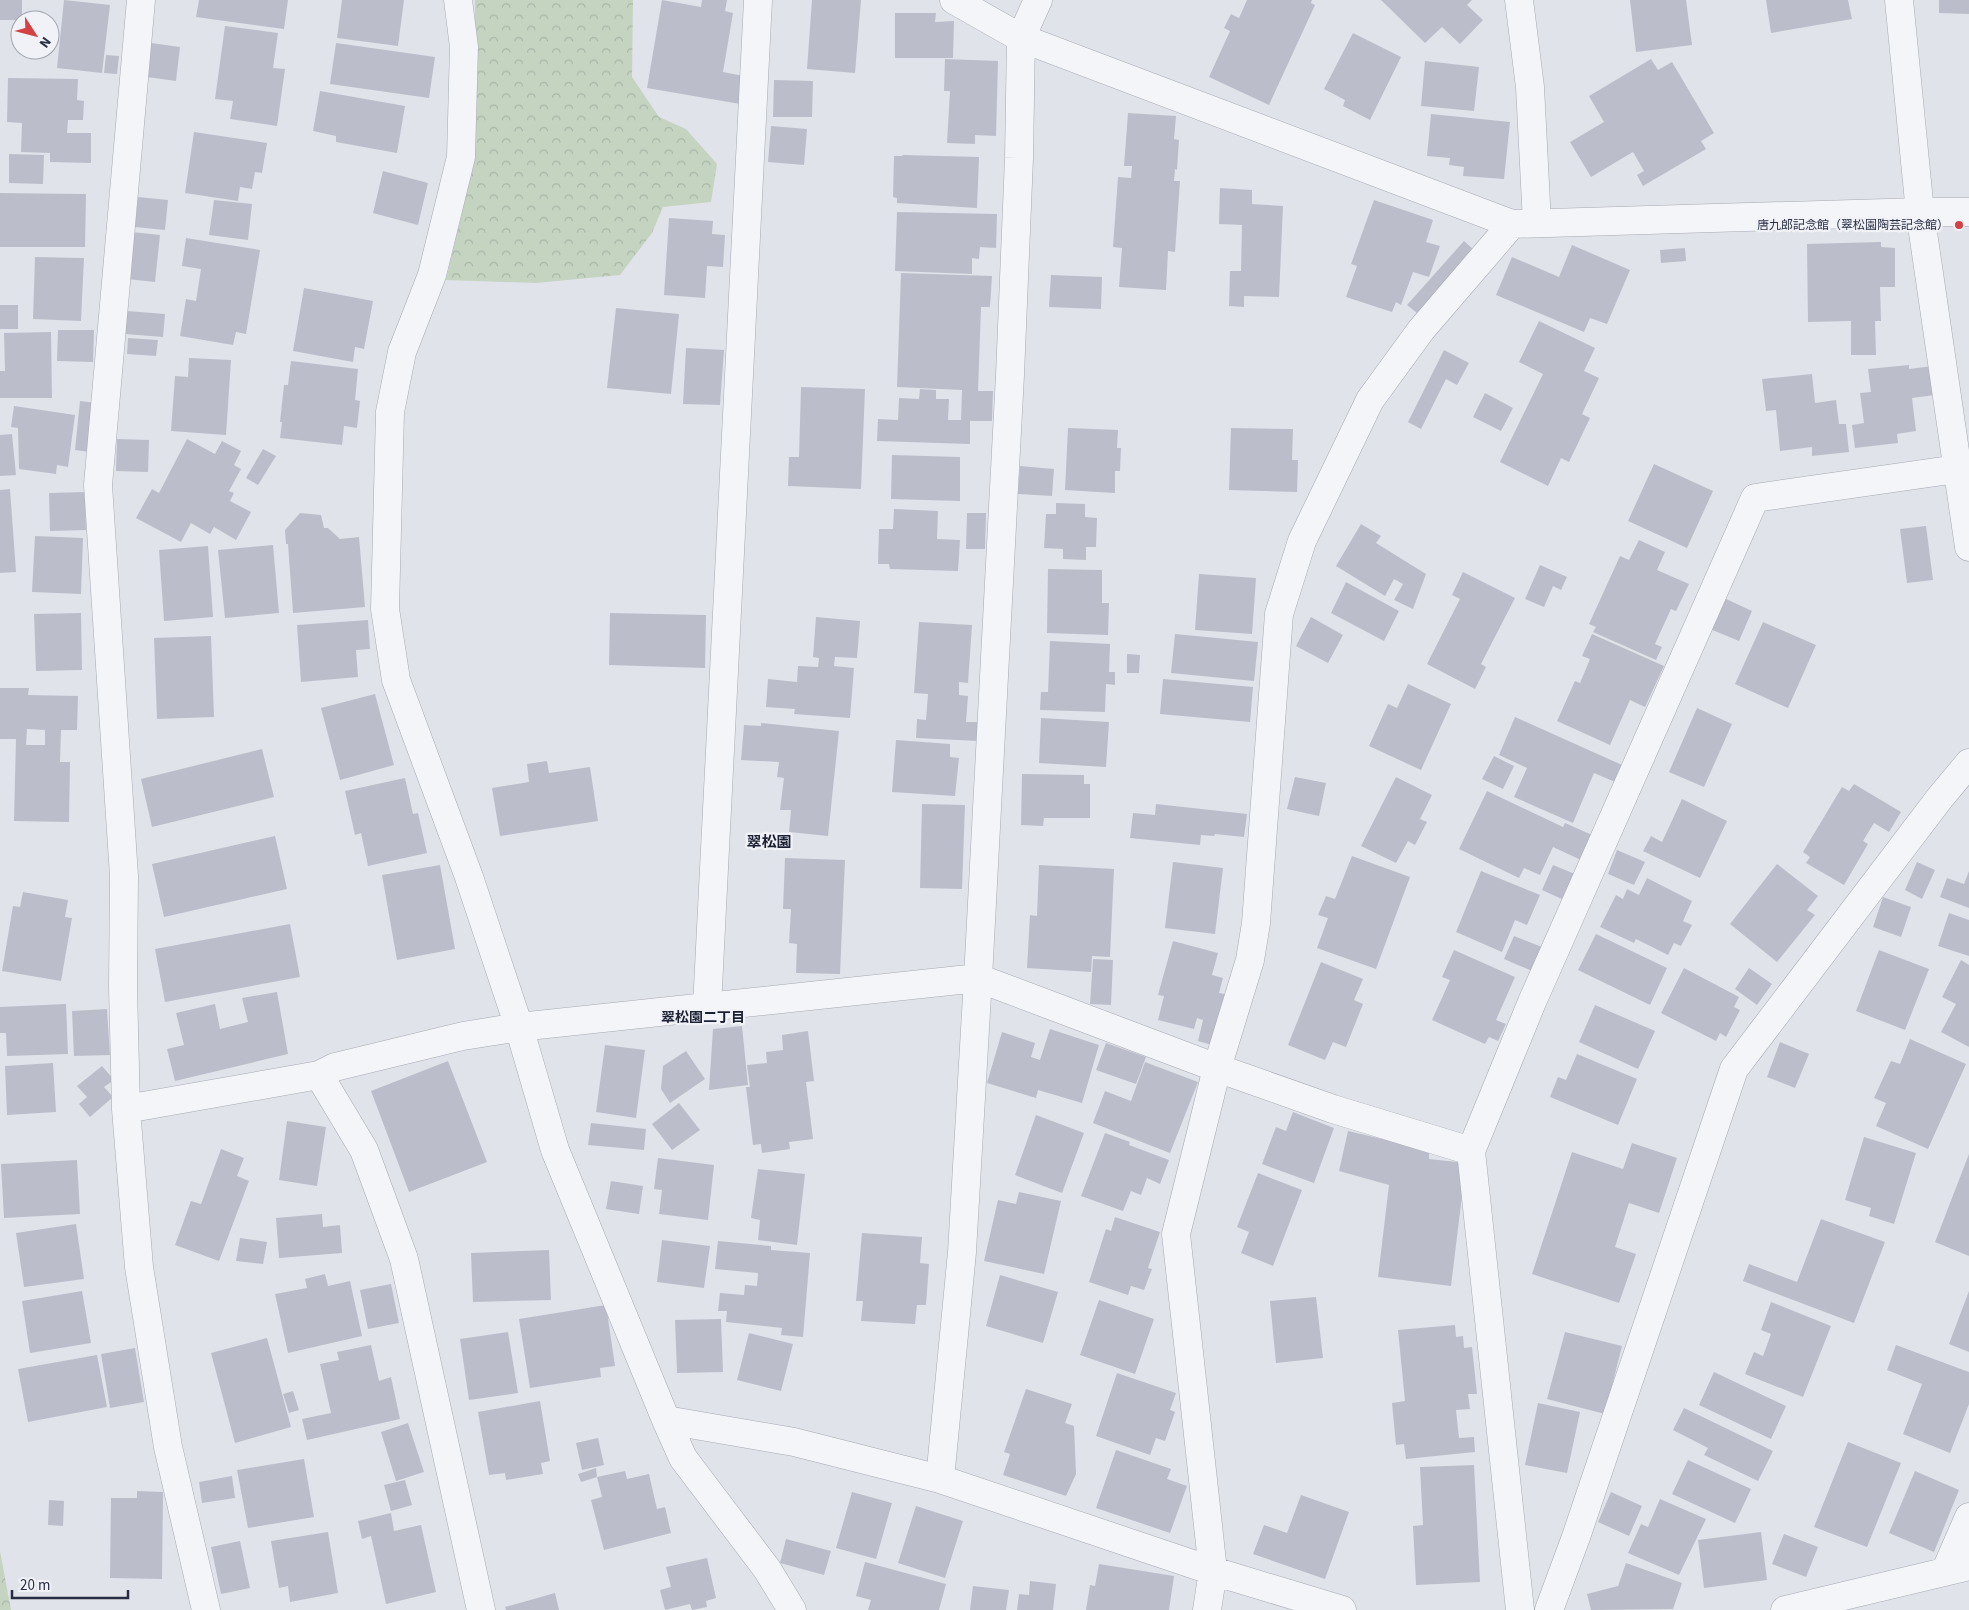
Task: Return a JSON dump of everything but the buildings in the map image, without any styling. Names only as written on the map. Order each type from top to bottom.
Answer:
[{"type":"street","points":[[142,0],[98,485],[124,876],[123,987],[126,1109],[140,1277],[168,1447],[206,1610]]},
{"type":"street","points":[[458,0],[464,47],[461,157],[432,276],[402,352],[390,412],[385,609],[396,680],[469,877],[519,1027],[554,1150],[666,1420],[683,1458],[767,1569],[792,1610]]},
{"type":"street","points":[[707,1006],[758,0]]},
{"type":"street","points":[[954,0],[1021,38],[1524,224],[1969,212]]},
{"type":"street","points":[[940,1479],[962,1252],[978,978],[1010,375],[1019,158],[1021,38],[1038,0]]},
{"type":"street","points":[[1207,1610],[1213,1571],[1176,1234],[1217,1068],[1252,951],[1256,923],[1279,614],[1302,541],[1370,400],[1422,330],[1524,224],[1530,87],[1519,0]]},
{"type":"street","points":[[1899,0],[1920,212],[1969,547]]},
{"type":"street","points":[[1520,1610],[1471,1151],[1532,1002],[1755,498],[1957,469]]},
{"type":"street","points":[[1549,1610],[1576,1537],[1734,1069],[1939,799],[1969,763]]},
{"type":"street","points":[[126,1109],[319,1075],[335,1068],[463,1036],[519,1027],[978,978],[1217,1068],[1333,1109],[1471,1151]]},
{"type":"street","points":[[319,1075],[364,1150],[404,1259],[481,1610]]},
{"type":"street","points":[[666,1420],[794,1442],[940,1479],[1213,1571],[1342,1610]]},
{"type":"street","points":[[1785,1610],[1957,1569],[1969,1517]]},
{"type":"green space","points":[[475,0],[633,0],[632,77],[659,117],[686,129],[717,164],[711,202],[663,207],[652,233],[620,275],[536,283],[446,280],[475,159]]},
{"type":"green space","points":[[0,1551],[11,1610],[0,1610]]},
{"type":"place","name":"唐九郎記念館（翠松園陶芸記念館）","points":[[1959,225]]},
{"type":"district","name":"翠松園","points":[[769,842]]},
{"type":"district","name":"翠松園二丁目","points":[[703,1017]]}]
